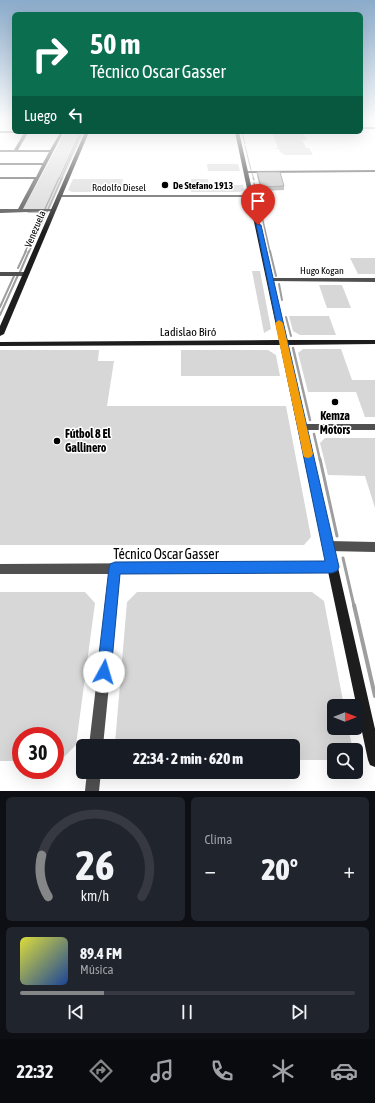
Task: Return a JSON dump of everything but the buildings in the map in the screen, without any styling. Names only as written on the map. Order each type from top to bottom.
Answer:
[{"type":"street","points":[[19,210],[48,158]]},
{"type":"street","name":"Venezuela","points":[[0,334],[76,158]]},
{"type":"street","points":[[243,158],[375,760]]},
{"type":"street","points":[[0,164],[45,164]]},
{"type":"street","points":[[246,172],[375,171]]},
{"type":"street","points":[[0,178],[37,178]]},
{"type":"street","name":"Rodolfo Diesel","points":[[59,196],[251,196]]},
{"type":"street","points":[[0,211],[53,210]]},
{"type":"street","points":[[0,274],[26,274]]},
{"type":"street","name":"Hugo Kogan","points":[[270,280],[375,280]]},
{"type":"street","name":"Ladislao Biró","points":[[0,344],[375,342]]},
{"type":"street","points":[[302,427],[375,427]]},
{"type":"street","points":[[328,546],[375,546]]},
{"type":"street","name":"Técnico Oscar Gasser","points":[[0,569],[332,567]]},
{"type":"street","points":[[97,739],[115,568]]},
{"type":"street","points":[[92,791],[93,779]]},
{"type":"shaded area","points":[[51,158],[73,158],[49,211],[22,211]]},
{"type":"shaded area","points":[[207,164],[238,164],[240,171],[208,171]]},
{"type":"shaded area","points":[[73,179],[123,179],[121,192],[72,192],[68,190]]},
{"type":"shaded area","points":[[191,179],[208,179],[209,185],[243,185],[244,190],[240,192],[191,192]]},
{"type":"shaded area","points":[[350,258],[375,258],[375,274],[358,274]]},
{"type":"shaded area","points":[[252,271],[260,271],[271,329],[264,333]]},
{"type":"shaded area","points":[[319,285],[342,285],[351,308],[327,308]]},
{"type":"shaded area","points":[[289,316],[329,316],[336,335],[300,335],[293,331]]},
{"type":"shaded area","points":[[303,349],[341,349],[352,380],[375,380],[375,417],[365,417],[356,392],[308,392],[298,353]]},
{"type":"shaded area","points":[[0,350],[99,350],[98,361],[114,361],[107,406],[286,406],[311,537],[304,545],[0,545]]},
{"type":"shaded area","points":[[181,350],[268,350],[276,355],[280,376],[181,376]]},
{"type":"shaded area","points":[[325,438],[375,438],[375,508],[365,476],[328,475],[320,443]]},
{"type":"shaded area","points":[[0,592],[85,592],[95,603],[76,745],[64,757],[64,727],[12,727],[12,761],[0,761]]},
{"type":"shaded area","points":[[137,592],[312,592],[324,601],[343,699],[327,699],[327,735],[350,735],[352,743],[327,743],[327,760],[300,760],[300,739],[115,739],[127,602]]},
{"type":"waterway","points":[[59,179],[69,158]]},
{"type":"waterway","points":[[61,179],[70,158]]},
{"type":"waterway","points":[[248,158],[251,170]]},
{"type":"waterway","points":[[252,173],[254,179]]},
{"type":"waterway","points":[[45,209],[59,178]]},
{"type":"waterway","points":[[29,252],[62,178]]},
{"type":"waterway","points":[[256,189],[257,196]]},
{"type":"waterway","points":[[258,198],[260,209]]},
{"type":"waterway","points":[[28,212],[44,212]]},
{"type":"waterway","points":[[25,252],[44,212]]},
{"type":"waterway","points":[[261,212],[270,252]]},
{"type":"waterway","points":[[18,268],[26,251]]},
{"type":"waterway","points":[[20,272],[29,251]]},
{"type":"waterway","points":[[270,251],[276,276]]},
{"type":"waterway","points":[[0,315],[18,275]]},
{"type":"waterway","points":[[0,307],[14,276]]},
{"type":"waterway","points":[[279,284],[282,300]]},
{"type":"waterway","points":[[286,317],[291,336]]},
{"type":"waterway","points":[[293,348],[310,420]]},
{"type":"waterway","points":[[314,434],[320,460]]},
{"type":"waterway","points":[[320,459],[337,536]]},
{"type":"waterway","points":[[343,558],[354,606]]},
{"type":"waterway","points":[[354,605],[375,696]]},
{"type":"slow traffic","points":[[279,323],[308,454]]},
{"type":"place","name":"De Stefano 1913","points":[[165,185]]},
{"type":"place","name":"Kemza Motors","points":[[335,402]]},
{"type":"place","name":"Fútbol 8 El Gallinero","points":[[57,441]]},
{"type":"route","points":[[104,672],[115,568],[332,567],[258,225]]}]
